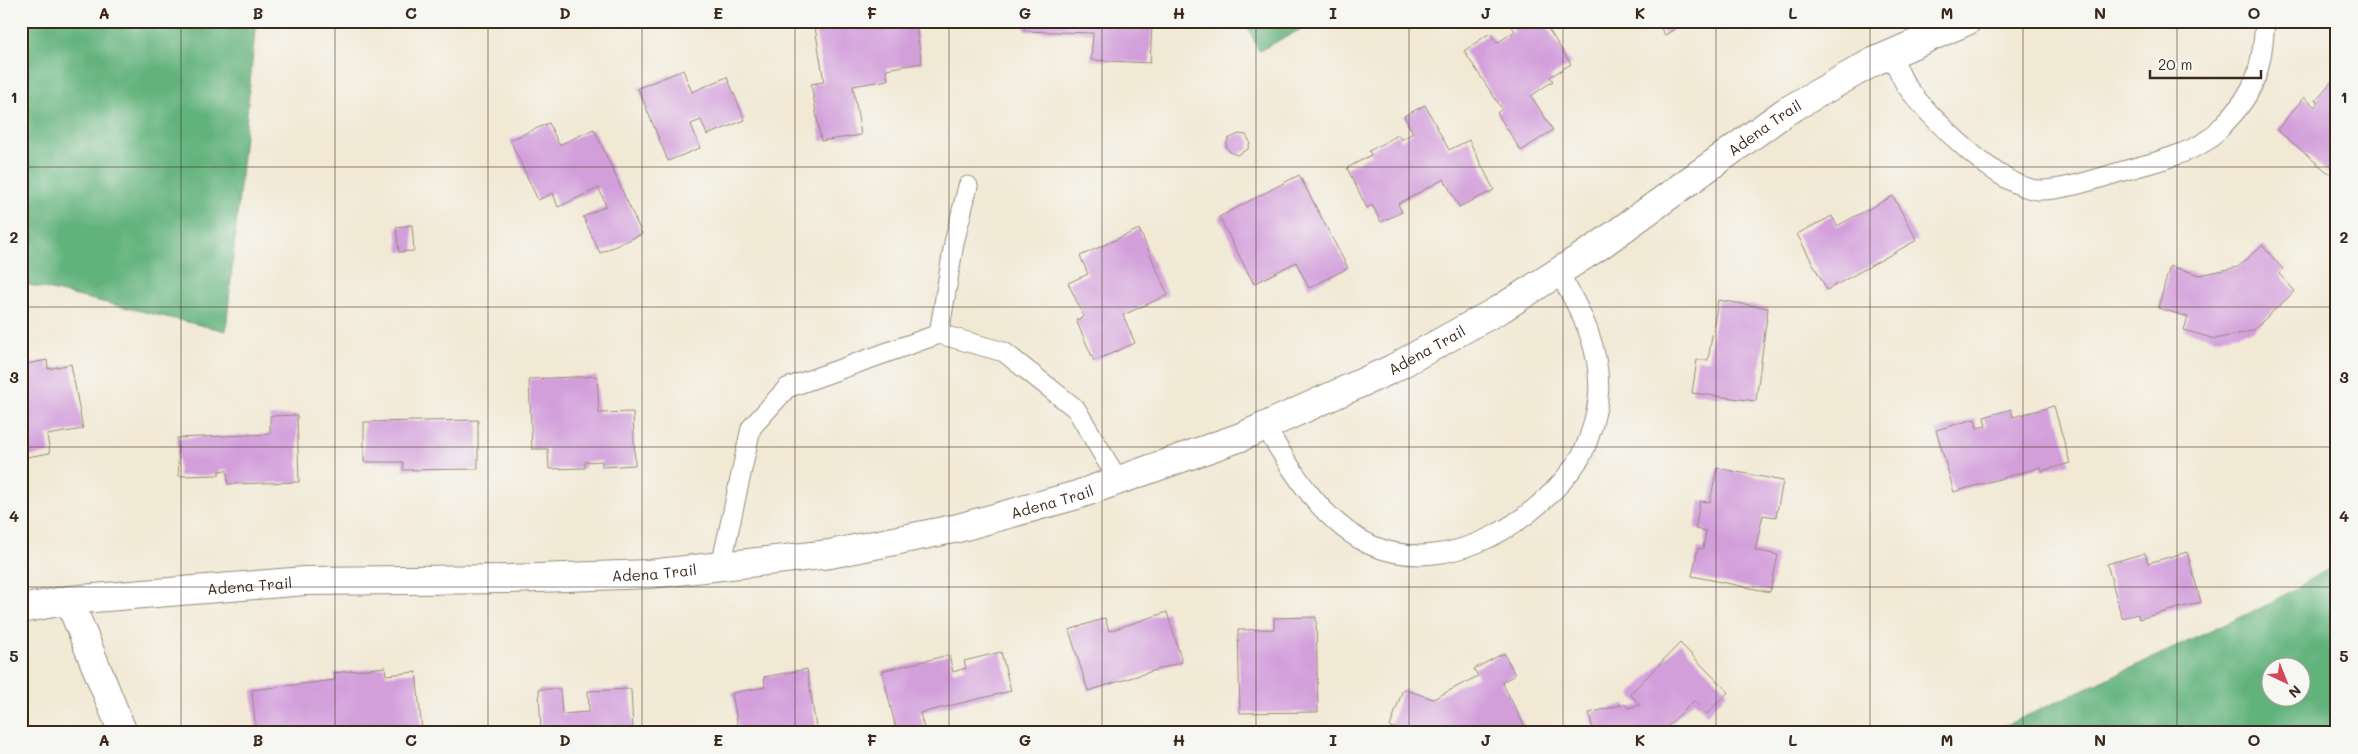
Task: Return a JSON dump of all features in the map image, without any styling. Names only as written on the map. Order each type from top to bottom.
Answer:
[{"type":"street","name":"Adena Trail","points":[[21,609],[70,600],[305,581],[509,579],[650,574],[830,554],[958,528],[1077,495],[1241,437],[1392,369],[1502,308],[1599,246],[1785,112],[1873,62],[1967,21]]},
{"type":"street","points":[[70,600],[123,733]]},
{"type":"lane","points":[[1891,55],[1908,88],[1961,145],[2016,183],[2038,190],[2069,186],[2106,176],[2175,155],[2209,140],[2235,113],[2250,93],[2259,65],[2264,21]]},
{"type":"lane","points":[[939,334],[954,244],[968,186]]},
{"type":"lane","points":[[1265,426],[1292,471],[1321,507],[1345,528],[1371,545],[1399,554],[1423,556],[1456,552],[1488,537],[1530,511],[1566,477],[1581,456],[1591,427],[1598,400],[1598,369],[1592,338],[1580,310],[1558,272]]},
{"type":"lane","points":[[721,566],[751,428],[787,388],[939,334],[1004,352],[1076,409],[1118,480]]},
{"type":"green space","points":[[21,21],[256,21],[226,331],[21,283]]},
{"type":"green space","points":[[1245,21],[1317,21],[1259,51]]},
{"type":"green space","points":[[2337,564],[2337,733],[1989,733],[2265,606]]},
{"type":"building","points":[[814,21],[915,21],[922,63],[886,69],[888,80],[853,86],[861,135],[821,141],[811,84],[824,82]]},
{"type":"building","points":[[1025,21],[1140,21],[1140,25],[1152,25],[1150,63],[1091,60],[1093,33],[1024,31]]},
{"type":"building","points":[[1508,21],[1543,21],[1571,64],[1550,77],[1553,81],[1531,96],[1553,130],[1521,151],[1497,113],[1502,109],[1464,51],[1490,33],[1497,43],[1515,31]]},
{"type":"building","points":[[1656,21],[1687,21],[1665,35]]},
{"type":"building","points":[[683,70],[692,92],[727,77],[745,120],[707,135],[701,120],[691,124],[700,148],[668,161],[638,88]]},
{"type":"building","points":[[2336,76],[2337,180],[2277,130],[2304,97],[2315,107],[2319,102],[2316,100]]},
{"type":"building","points":[[1425,105],[1449,150],[1469,140],[1494,190],[1459,207],[1444,179],[1398,204],[1402,212],[1381,222],[1372,205],[1367,208],[1347,168],[1371,155],[1369,151],[1398,135],[1401,140],[1413,133],[1404,116]]},
{"type":"building","points":[[549,123],[559,145],[594,129],[642,234],[600,253],[583,217],[606,206],[599,188],[558,207],[553,193],[538,200],[510,140]]},
{"type":"building","points":[[1239,134],[1246,135],[1250,142],[1248,149],[1237,155],[1230,152],[1226,146],[1228,139]]},
{"type":"building","points":[[1299,175],[1348,268],[1309,288],[1296,262],[1254,284],[1219,217]]},
{"type":"building","points":[[1893,196],[1917,240],[1827,290],[1797,234],[1832,216],[1837,226]]},
{"type":"building","points":[[412,225],[414,251],[399,252],[396,227]]},
{"type":"building","points":[[1139,229],[1168,295],[1123,315],[1135,343],[1094,361],[1076,320],[1084,317],[1068,283],[1088,274],[1080,256]]},
{"type":"building","points":[[2262,245],[2283,269],[2279,274],[2295,291],[2252,331],[2215,339],[2184,330],[2188,317],[2158,308],[2170,266],[2200,275],[2238,267]]},
{"type":"building","points":[[1718,300],[1768,308],[1756,401],[1692,393],[1697,360],[1708,360]]},
{"type":"building","points":[[47,360],[48,369],[71,364],[83,429],[47,435],[50,453],[21,458],[21,365]]},
{"type":"building","points":[[597,376],[599,413],[633,412],[635,465],[602,467],[602,461],[585,462],[585,468],[549,469],[548,449],[532,449],[529,379]]},
{"type":"building","points":[[2054,406],[2070,463],[2042,471],[2041,467],[1954,492],[1936,430],[1975,419],[1977,428],[1986,426],[1984,417],[2011,409],[2013,417]]},
{"type":"building","points":[[297,415],[299,482],[228,484],[227,470],[219,471],[219,475],[179,476],[177,438],[270,434],[270,416]]},
{"type":"building","points":[[478,420],[478,469],[403,470],[403,462],[364,462],[364,422]]},
{"type":"building","points":[[1717,468],[1783,481],[1776,517],[1763,515],[1755,550],[1778,555],[1770,592],[1692,576],[1698,548],[1703,549],[1706,531],[1695,529],[1700,501],[1710,502]]},
{"type":"building","points":[[2187,552],[2201,602],[2139,619],[2138,614],[2122,618],[2107,564],[2145,553],[2148,563]]},
{"type":"building","points":[[1167,612],[1182,662],[1088,691],[1069,630],[1105,618],[1109,631]]},
{"type":"building","points":[[1316,617],[1318,712],[1240,713],[1238,630],[1274,629],[1274,618]]},
{"type":"building","points":[[1680,643],[1728,692],[1707,714],[1694,701],[1664,730],[1660,727],[1636,733],[1594,733],[1589,713],[1625,704],[1628,708],[1640,705],[1630,694]]},
{"type":"building","points":[[1001,652],[1011,691],[920,713],[924,729],[897,733],[882,671],[949,655],[953,672],[966,668],[964,661]]},
{"type":"building","points":[[1504,653],[1515,675],[1502,682],[1528,733],[1409,733],[1390,727],[1403,689],[1433,699],[1478,676],[1474,669]]},
{"type":"building","points":[[385,667],[386,675],[416,672],[422,730],[398,733],[256,733],[252,690],[335,680],[334,673]]},
{"type":"building","points":[[807,669],[817,733],[739,733],[732,693],[765,687],[764,677]]},
{"type":"building","points":[[539,689],[560,689],[562,714],[589,712],[588,691],[631,689],[633,730],[595,733],[541,733]]}]
